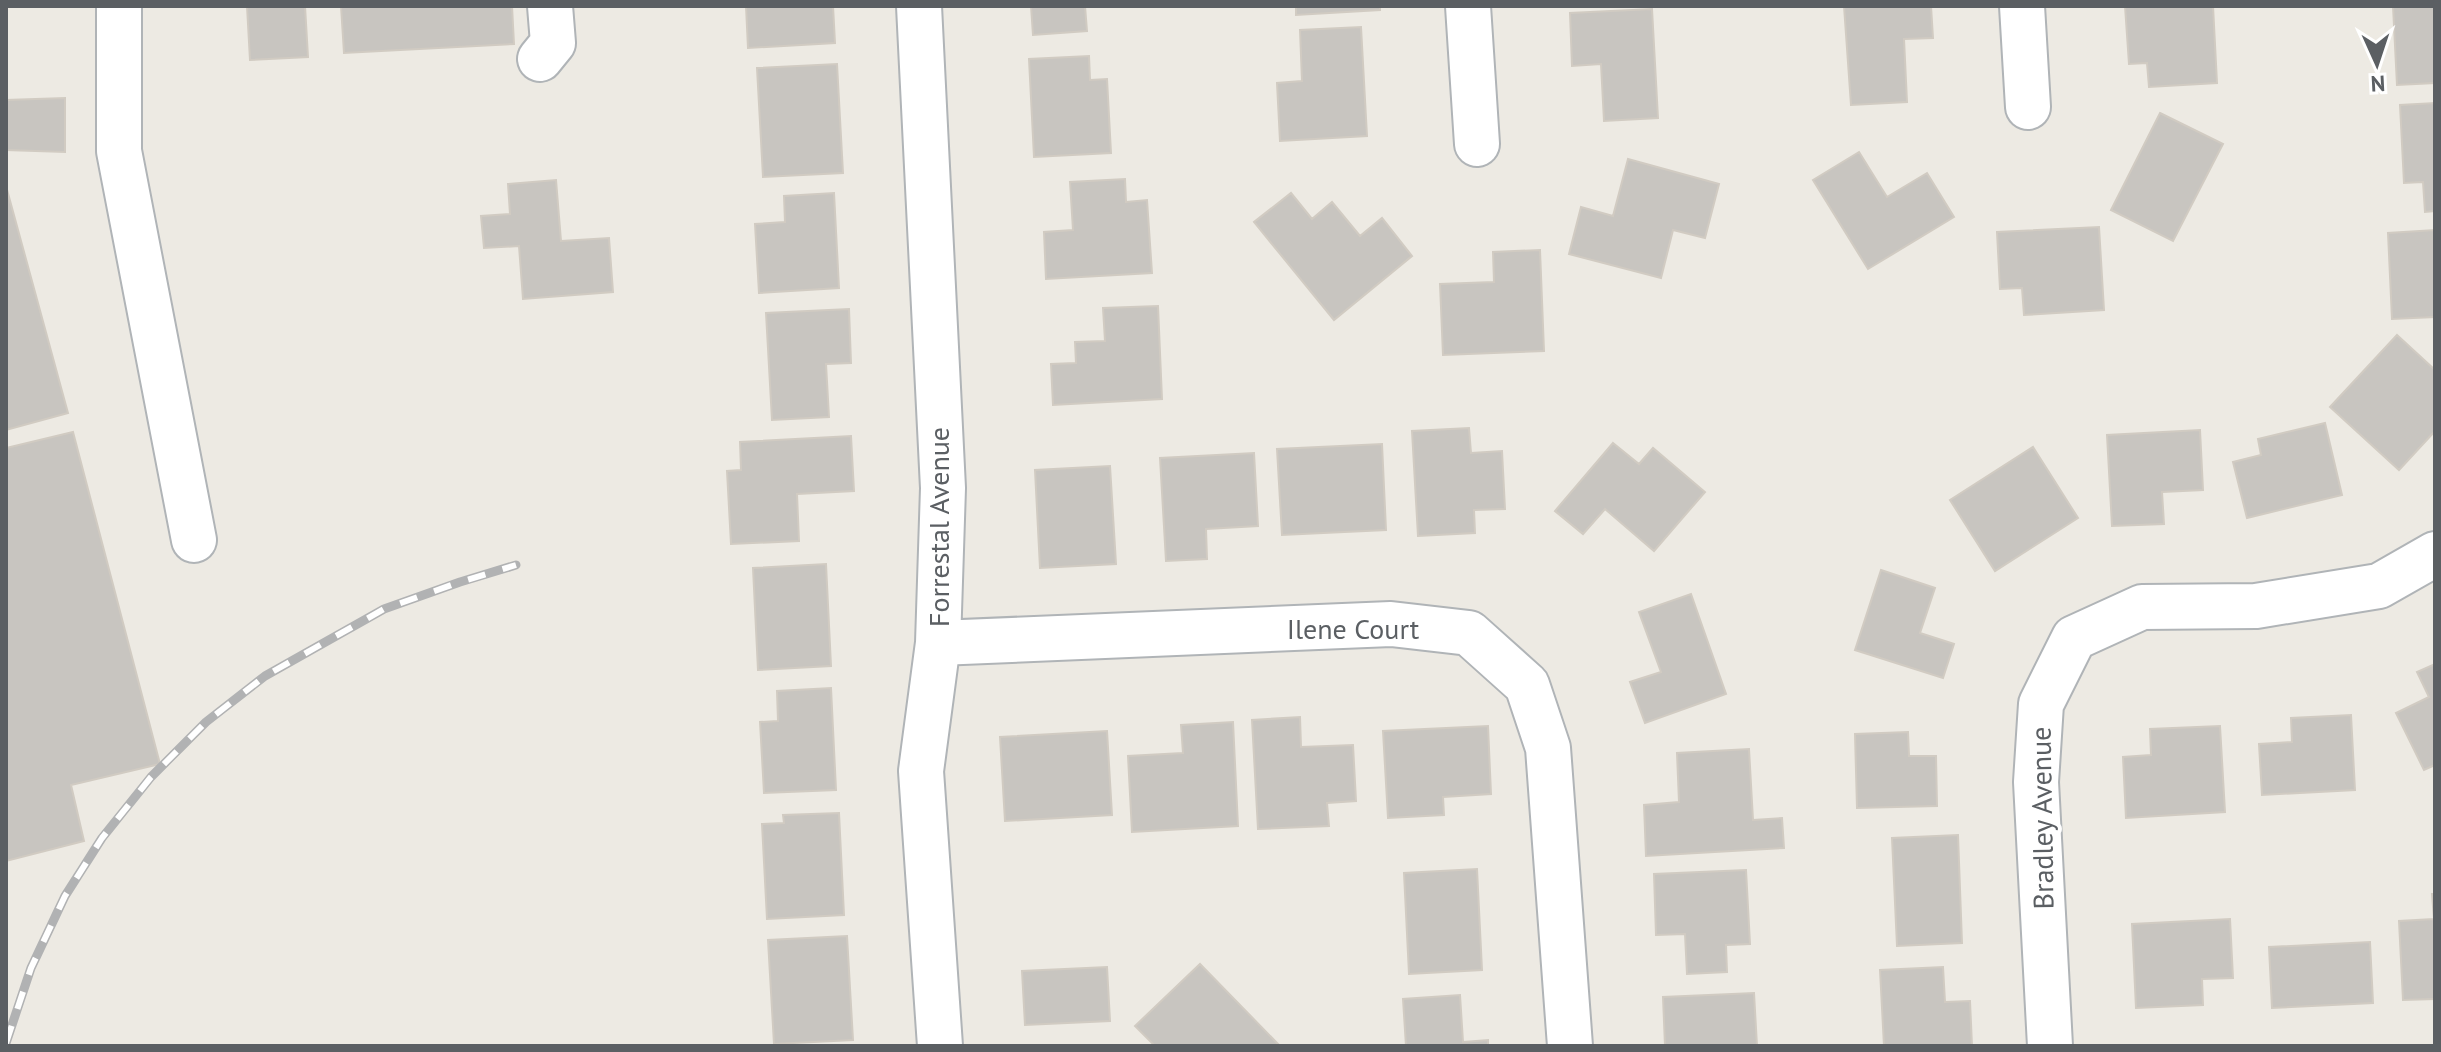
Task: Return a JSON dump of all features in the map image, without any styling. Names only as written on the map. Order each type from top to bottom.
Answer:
[{"type":"street","points":[[119,6],[119,151],[194,540]]},
{"type":"street","points":[[540,59],[553,43],[550,6]]},
{"type":"street","name":"Forrestal Avenue","points":[[919,6],[943,488],[938,643],[921,771],[940,1046]]},
{"type":"street","points":[[1468,6],[1477,144]]},
{"type":"street","points":[[2022,6],[2028,107]]},
{"type":"street","name":"Bradley Avenue","points":[[2050,1046],[2036,782],[2041,704],[2074,638],[2142,607],[2256,606],[2379,586],[2435,554]]},
{"type":"street","name":"Ilene Court","points":[[938,643],[1391,624],[1469,633],[1527,685],[1548,748],[1570,1046]]},
{"type":"building","points":[[247,6],[305,6],[308,57],[250,60]]},
{"type":"building","points":[[341,6],[512,6],[514,44],[344,53]]},
{"type":"building","points":[[746,6],[833,6],[835,43],[748,48]]},
{"type":"building","points":[[1031,6],[1085,6],[1087,31],[1033,35]]},
{"type":"building","points":[[1296,6],[1380,6],[1380,10],[1296,15]]},
{"type":"building","points":[[1844,6],[1931,6],[1933,38],[1904,39],[1907,102],[1851,105]]},
{"type":"building","points":[[2125,6],[2213,6],[2217,83],[2149,87],[2147,63],[2129,64]]},
{"type":"building","points":[[2393,6],[2435,6],[2435,83],[2397,85]]},
{"type":"building","points":[[1652,9],[1658,118],[1604,121],[1601,64],[1572,66],[1570,13]]},
{"type":"building","points":[[1361,27],[1367,136],[1280,141],[1277,83],[1302,81],[1300,30]]},
{"type":"building","points":[[1089,56],[1090,80],[1107,79],[1111,153],[1034,157],[1029,59]]},
{"type":"building","points":[[837,64],[843,173],[763,177],[757,68]]},
{"type":"building","points":[[65,98],[65,152],[6,150],[6,100]]},
{"type":"building","points":[[2435,103],[2435,211],[2425,212],[2423,182],[2404,183],[2400,105]]},
{"type":"building","points":[[2160,113],[2223,144],[2173,241],[2111,210]]},
{"type":"building","points":[[1859,152],[1887,197],[1927,173],[1954,217],[1868,269],[1813,180]]},
{"type":"building","points":[[1628,159],[1719,184],[1705,238],[1673,230],[1661,278],[1569,254],[1581,207],[1613,216]]},
{"type":"building","points":[[1125,179],[1126,202],[1147,200],[1152,273],[1046,279],[1044,232],[1073,230],[1070,182]]},
{"type":"building","points":[[556,180],[561,241],[609,238],[613,292],[523,299],[519,246],[484,248],[481,216],[510,214],[508,184]]},
{"type":"building","points":[[6,186],[68,413],[6,430]]},
{"type":"building","points":[[834,193],[839,288],[759,293],[755,224],[785,222],[784,196]]},
{"type":"building","points":[[1291,193],[1312,219],[1332,202],[1360,236],[1382,218],[1412,256],[1334,320],[1254,222]]},
{"type":"building","points":[[2099,227],[2104,310],[2024,315],[2022,288],[2000,289],[1997,232]]},
{"type":"building","points":[[2435,230],[2435,317],[2392,319],[2388,233]]},
{"type":"building","points":[[1540,250],[1544,351],[1443,355],[1440,284],[1494,282],[1493,252]]},
{"type":"building","points":[[1158,306],[1162,399],[1053,405],[1051,364],[1076,363],[1075,342],[1105,341],[1103,308]]},
{"type":"building","points":[[849,309],[851,363],[826,364],[829,417],[772,420],[766,313]]},
{"type":"building","points":[[2397,335],[2435,370],[2435,431],[2399,470],[2330,407]]},
{"type":"building","points":[[2325,423],[2342,495],[2247,518],[2233,462],[2261,455],[2258,439]]},
{"type":"building","points":[[1469,428],[1471,453],[1502,451],[1505,509],[1474,510],[1475,533],[1418,536],[1412,431]]},
{"type":"building","points":[[2200,430],[2203,490],[2162,492],[2164,524],[2112,526],[2107,435]]},
{"type":"building","points":[[73,432],[160,764],[71,785],[84,841],[6,861],[6,448]]},
{"type":"building","points":[[851,436],[854,491],[797,494],[799,541],[731,544],[727,471],[741,470],[740,442]]},
{"type":"building","points":[[1613,443],[1639,464],[1653,448],[1705,492],[1654,551],[1605,509],[1583,534],[1555,511]]},
{"type":"building","points":[[1382,444],[1386,530],[1282,535],[1277,449]]},
{"type":"building","points":[[2033,447],[2078,518],[1995,571],[1950,500]]},
{"type":"building","points":[[1254,453],[1258,526],[1206,529],[1207,559],[1166,561],[1160,458]]},
{"type":"building","points":[[1110,466],[1116,564],[1040,568],[1035,470]]},
{"type":"building","points":[[826,564],[831,666],[758,670],[753,568]]},
{"type":"building","points":[[1881,570],[1935,588],[1920,633],[1954,644],[1943,678],[1855,650]]},
{"type":"building","points":[[1691,594],[1726,694],[1645,723],[1630,682],[1661,672],[1639,612]]},
{"type":"building","points":[[2435,664],[2435,765],[2424,770],[2396,713],[2429,697],[2417,672]]},
{"type":"building","points":[[831,688],[836,790],[764,793],[760,722],[778,721],[777,691]]},
{"type":"building","points":[[2351,715],[2355,790],[2262,795],[2259,744],[2292,742],[2291,718]]},
{"type":"building","points":[[1300,717],[1301,747],[1353,745],[1356,801],[1327,803],[1329,826],[1258,829],[1252,720]]},
{"type":"building","points":[[1233,722],[1238,826],[1132,832],[1128,756],[1183,753],[1181,725]]},
{"type":"building","points":[[1488,726],[1491,794],[1443,797],[1444,815],[1388,818],[1383,731]]},
{"type":"building","points":[[2220,726],[2225,812],[2126,818],[2123,757],[2151,755],[2150,729]]},
{"type":"building","points":[[1107,731],[1112,815],[1005,821],[1000,737]]},
{"type":"building","points":[[1908,732],[1909,756],[1936,756],[1937,806],[1857,808],[1855,734]]},
{"type":"building","points":[[1749,749],[1753,820],[1782,818],[1784,848],[1646,856],[1644,805],[1679,802],[1677,753]]},
{"type":"building","points":[[839,813],[844,915],[767,919],[762,824],[784,823],[783,815]]},
{"type":"building","points":[[1958,835],[1962,943],[1897,946],[1892,838]]},
{"type":"building","points":[[1477,869],[1482,970],[1409,974],[1404,873]]},
{"type":"building","points":[[1746,870],[1750,944],[1726,945],[1727,972],[1687,974],[1685,934],[1656,935],[1654,874]]},
{"type":"building","points":[[2432,894],[2435,894],[2435,999],[2403,1000],[2399,921],[2434,919]]},
{"type":"building","points":[[2230,919],[2233,978],[2202,979],[2203,1005],[2136,1008],[2132,924]]},
{"type":"building","points":[[847,936],[853,1040],[774,1044],[768,940]]},
{"type":"building","points":[[2370,942],[2373,1003],[2272,1008],[2269,947]]},
{"type":"building","points":[[1200,964],[1279,1045],[1155,1046],[1135,1026]]},
{"type":"building","points":[[1107,967],[1110,1021],[1025,1025],[1022,971]]},
{"type":"building","points":[[1943,967],[1945,1002],[1970,1001],[1972,1046],[1884,1046],[1880,970]]},
{"type":"building","points":[[1754,993],[1757,1046],[1665,1046],[1663,997]]},
{"type":"building","points":[[1460,995],[1463,1042],[1488,1040],[1488,1046],[1406,1046],[1403,999]]},
{"type":"railway","points":[[6,1043],[31,968],[65,896],[102,838],[151,777],[206,722],[265,676],[384,609],[516,565]]}]
